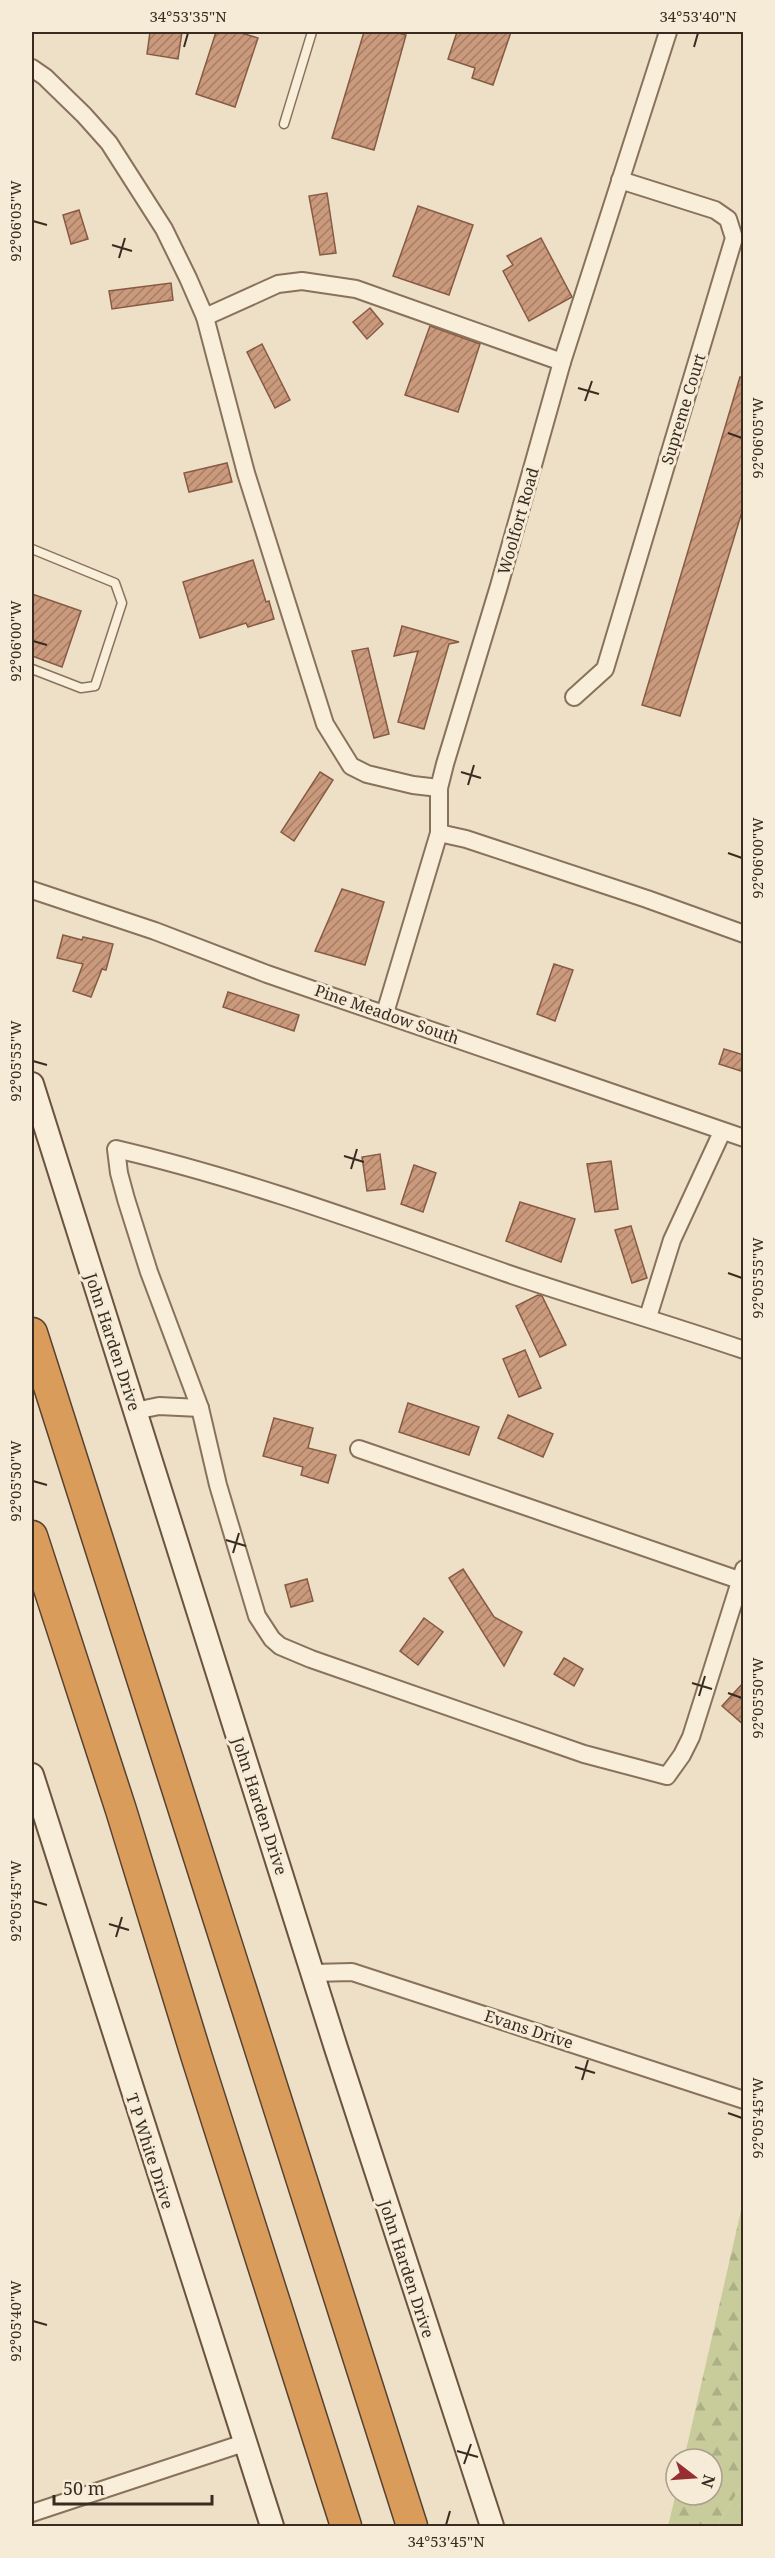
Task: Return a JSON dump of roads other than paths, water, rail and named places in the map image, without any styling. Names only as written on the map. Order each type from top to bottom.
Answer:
[{"type":"highway","points":[[32,1333],[412,2526]]},
{"type":"highway","points":[[32,1536],[121,1810],[196,2058],[346,2526]]},
{"type":"street","name":"Woolfort Road","points":[[385,1013],[439,834],[439,788],[500,586],[562,362],[668,32]]},
{"type":"street","points":[[32,68],[45,77],[109,143],[164,229],[205,317],[246,472],[325,724],[351,766],[367,774],[413,785],[439,788]]},
{"type":"street","name":"Supreme Court","points":[[573,697],[605,669],[734,238],[728,219],[715,210],[620,180]]},
{"type":"street","points":[[205,317],[278,284],[302,281],[356,289],[562,362]]},
{"type":"street","points":[[439,834],[478,843],[647,898],[744,934]]},
{"type":"street","name":"Pine Meadow South","points":[[32,890],[155,931],[267,974],[744,1138]]},
{"type":"street","name":"John Harden Drive","points":[[32,1084],[313,1973],[492,2526]]},
{"type":"street","points":[[648,1317],[672,1240],[722,1132]]},
{"type":"street","points":[[359,1449],[741,1574],[692,1737],[667,1776],[584,1754],[311,1659],[280,1646],[272,1639],[257,1616],[218,1485],[200,1408],[149,1272],[119,1173],[116,1149],[171,1162],[283,1196],[548,1287],[648,1317],[744,1350]]},
{"type":"street","points":[[135,1411],[159,1406],[200,1408]]},
{"type":"street","name":"T P White Drive","points":[[32,1775],[272,2526]]},
{"type":"street","name":"Evans Drive","points":[[313,1973],[352,1972],[744,2100]]},
{"type":"street","points":[[32,2513],[244,2443]]},
{"type":"lane","points":[[284,124],[312,32]]},
{"type":"lane","points":[[32,549],[115,583],[122,603],[95,686],[81,688],[32,669]]}]
